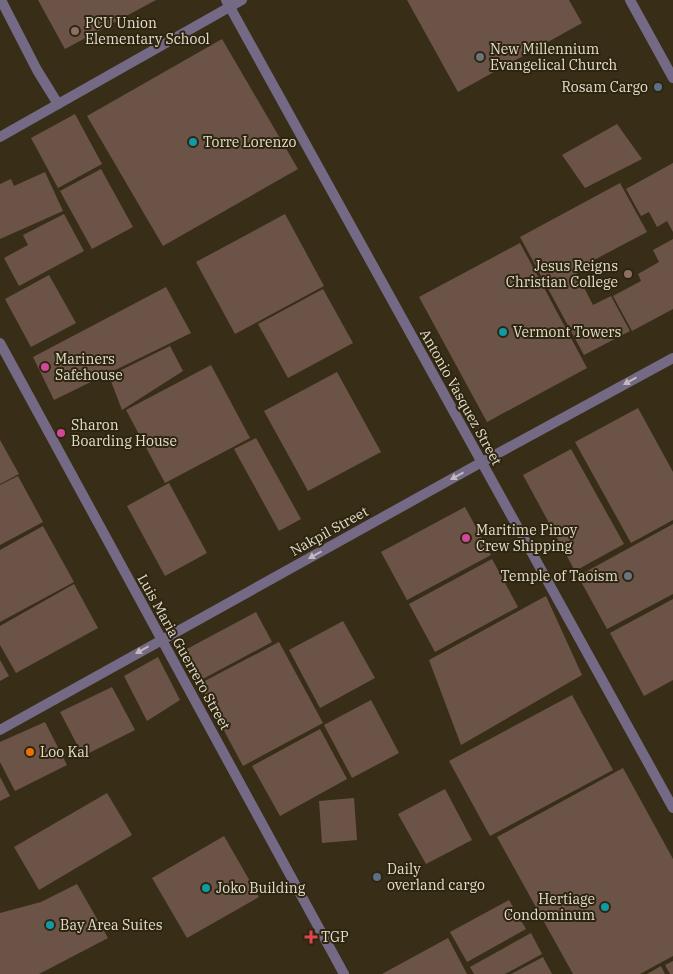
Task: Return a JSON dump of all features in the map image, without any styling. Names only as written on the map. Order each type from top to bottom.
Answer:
[{"type":"street","points":[[1,0],[37,70],[58,104]]},
{"type":"street","points":[[0,137],[228,3],[242,0]]},
{"type":"street","points":[[630,0],[673,78]]},
{"type":"street","name":"Antonio Vasquez Street","points":[[228,3],[673,808]]},
{"type":"street","name":"Luis Maria Guerrero Street","points":[[0,342],[344,974]]},
{"type":"street","name":"Nakpil Street","points":[[0,730],[673,358]]},
{"type":"building","name":"PCU Union Elementary School","points":[[38,0],[156,0],[65,49]]},
{"type":"building","name":"New Millennium Evangelical Church","points":[[407,0],[569,0],[582,23],[458,92]]},
{"type":"building","name":"Torre Lorenzo","points":[[222,39],[298,169],[163,246],[87,116]]},
{"type":"building","points":[[75,114],[102,164],[58,188],[31,138]]},
{"type":"building","points":[[617,124],[642,159],[585,188],[562,155]]},
{"type":"building","points":[[673,163],[673,232],[667,221],[657,227],[649,212],[641,216],[626,189]]},
{"type":"building","points":[[101,169],[133,227],[92,249],[60,191]]},
{"type":"building","points":[[45,172],[63,211],[0,239],[0,184],[11,179],[14,186]]},
{"type":"building","points":[[620,183],[647,232],[575,270],[593,305],[611,296],[630,331],[584,355],[520,237]]},
{"type":"building","points":[[64,214],[84,251],[19,286],[4,258],[28,245],[23,235]]},
{"type":"building","points":[[285,214],[324,286],[235,334],[196,262]]},
{"type":"building","points":[[673,239],[673,309],[632,331],[613,296],[641,281],[638,274],[659,262],[653,250]]},
{"type":"building","name":"Vermont Towers","points":[[520,243],[587,368],[487,422],[419,297]]},
{"type":"building","points":[[49,275],[76,323],[31,347],[5,299]]},
{"type":"building","points":[[166,287],[191,333],[54,400],[33,357]]},
{"type":"building","points":[[323,289],[353,343],[288,378],[258,324]]},
{"type":"building","points":[[170,346],[183,371],[122,410],[109,376]]},
{"type":"building","points":[[211,365],[250,438],[165,483],[126,410]]},
{"type":"building","points":[[337,372],[381,452],[308,491],[264,411]]},
{"type":"building","points":[[638,408],[673,472],[673,520],[631,543],[575,442]]},
{"type":"building","points":[[256,438],[301,519],[279,531],[234,449]]},
{"type":"building","points":[[0,440],[19,474],[0,484]]},
{"type":"building","points":[[571,449],[624,544],[575,571],[523,475]]},
{"type":"building","points":[[18,476],[43,522],[0,545],[0,485]]},
{"type":"building","points":[[169,483],[207,553],[165,576],[127,506]]},
{"type":"building","points":[[465,507],[491,555],[407,600],[381,552]]},
{"type":"building","points":[[673,524],[673,594],[607,629],[578,576]]},
{"type":"building","points":[[43,526],[74,582],[0,622],[0,550]]},
{"type":"building","points":[[492,559],[518,607],[435,652],[409,604]]},
{"type":"building","points":[[74,584],[98,628],[16,673],[0,645],[0,626]]},
{"type":"building","points":[[546,596],[582,675],[461,745],[429,660]]},
{"type":"building","points":[[673,599],[673,680],[644,696],[610,633]]},
{"type":"building","points":[[256,612],[272,642],[201,680],[185,650]]},
{"type":"building","points":[[343,621],[375,678],[320,708],[289,650]]},
{"type":"building","points":[[279,642],[323,723],[243,766],[199,684]]},
{"type":"building","points":[[158,657],[180,700],[147,721],[124,676]]},
{"type":"building","points":[[0,660],[9,676],[0,681]]},
{"type":"building","points":[[112,687],[135,730],[83,756],[60,712]]},
{"type":"building","points":[[572,695],[613,770],[490,836],[449,761]]},
{"type":"building","points":[[371,700],[399,753],[352,778],[324,725]]},
{"type":"building","name":"Loo Kal","points":[[45,722],[67,765],[15,791],[0,762],[0,742]]},
{"type":"building","points":[[320,729],[347,779],[280,816],[252,766]]},
{"type":"building","name":"Hertiage Condominum","points":[[623,768],[673,859],[673,956],[640,974],[573,974],[497,837]]},
{"type":"building","points":[[0,777],[10,796],[0,801]]},
{"type":"building","points":[[445,789],[472,840],[426,864],[398,814]]},
{"type":"building","points":[[107,793],[132,835],[39,890],[14,847]]},
{"type":"building","points":[[354,798],[357,840],[322,843],[319,801]]},
{"type":"building","name":"Joko Building","points":[[224,836],[259,897],[187,938],[152,878]]},
{"type":"building","name":"Bay Area Suites","points":[[77,884],[108,938],[39,974],[0,974],[0,913],[41,902]]},
{"type":"building","points":[[509,900],[526,929],[467,962],[450,932]]},
{"type":"building","points":[[531,933],[542,954],[505,974],[474,974],[470,967]]},
{"type":"building","points":[[448,938],[467,974],[382,974]]},
{"type":"building","points":[[543,957],[552,974],[511,974]]},
{"type":"building","points":[[673,961],[673,974],[670,974],[665,965]]},
{"type":"building","points":[[661,966],[665,974],[647,974]]},
{"type":"place","name":"PCU Union Elementary School","points":[[75,31]]},
{"type":"place","name":"New Millennium Evangelical Church","points":[[480,57]]},
{"type":"place","name":"Rosam Cargo","points":[[658,87]]},
{"type":"place","name":"Torre Lorenzo","points":[[193,142]]},
{"type":"place","name":"Jesus Reigns Christian College","points":[[628,274]]},
{"type":"place","name":"Vermont Towers","points":[[503,332]]},
{"type":"place","name":"Mariners Safehouse","points":[[45,367]]},
{"type":"place","name":"Sharon Boarding House","points":[[61,433]]},
{"type":"place","name":"Maritime Pinoy Crew Shipping","points":[[466,538]]},
{"type":"place","name":"Temple of Taoism","points":[[628,576]]},
{"type":"place","name":"Loo Kal","points":[[30,752]]},
{"type":"place","name":"Daily overland cargo","points":[[377,877]]},
{"type":"place","name":"Joko Building","points":[[206,888]]},
{"type":"place","name":"Hertiage Condominum","points":[[605,907]]},
{"type":"place","name":"Bay Area Suites","points":[[50,925]]},
{"type":"place","name":"TGP","points":[[311,937]]}]
